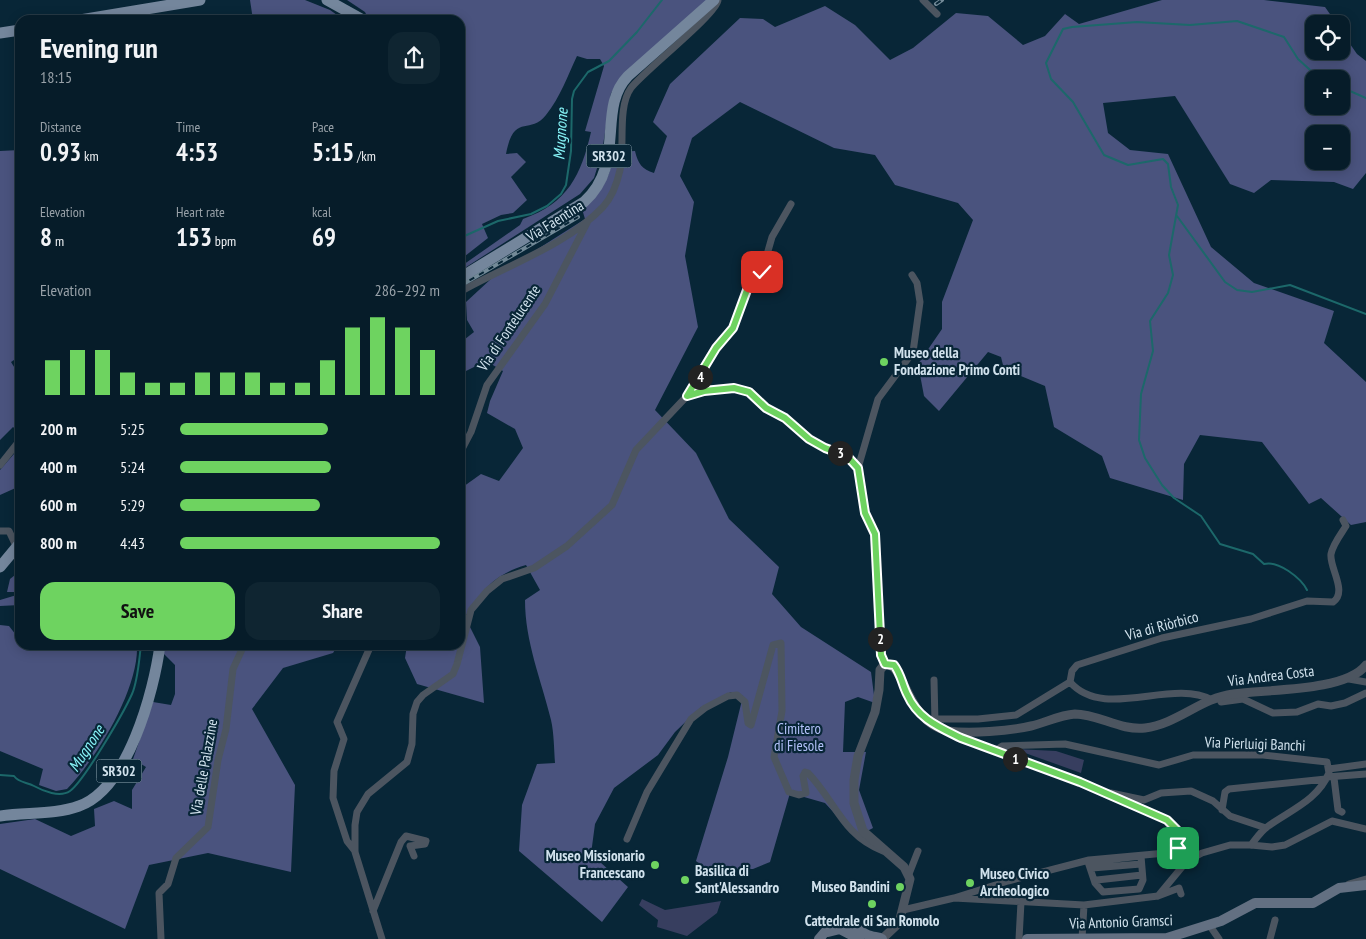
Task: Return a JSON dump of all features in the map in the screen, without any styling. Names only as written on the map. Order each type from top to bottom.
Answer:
[{"type":"main road","points":[[110,15],[200,0]]},
{"type":"main road","points":[[327,0],[346,15]]},
{"type":"main road","points":[[327,0],[354,15]]},
{"type":"main road","name":"Via Faentina","points":[[465,275],[584,202],[592,194],[607,166],[615,98],[620,86],[628,76],[716,0]]},
{"type":"main road","points":[[0,33],[15,31]]},
{"type":"main road","points":[[0,567],[15,550]]},
{"type":"main road","name":"SR302","points":[[0,816],[80,806],[109,785],[123,764],[147,702],[159,650]]},
{"type":"main road","name":"Via Antonio Gramsci","points":[[1027,939],[1161,939],[1210,926],[1240,910],[1261,902],[1313,903],[1336,890],[1350,886],[1366,885]]},
{"type":"main road","points":[[822,937],[840,925],[848,924],[877,938]]},
{"type":"main road","points":[[840,925],[859,939]]},
{"type":"street","name":"Via Faentina","points":[[465,289],[552,244],[588,221],[604,206],[616,185],[623,149],[624,108],[631,88],[706,17],[718,4],[716,0]]},
{"type":"street","points":[[923,0],[937,14]]},
{"type":"street","points":[[465,634],[471,610],[487,591],[502,579],[534,568],[567,546],[612,505],[636,450],[687,396],[716,348],[733,328],[747,290],[762,272],[772,237],[791,204]]},
{"type":"street","name":"Via di Fontelucente","points":[[465,443],[471,432],[487,386],[545,304],[588,221]]},
{"type":"street","points":[[885,664],[880,651],[875,534],[865,513],[858,468],[878,398],[913,352],[920,302],[917,283],[912,275]]},
{"type":"street","points":[[687,396],[704,391],[734,388],[749,392],[766,408],[785,418],[809,439],[825,448],[847,456],[858,468]]},
{"type":"street","points":[[0,465],[15,446]]},
{"type":"street","name":"Via di Riòrbico","points":[[935,723],[1016,715],[1070,682],[1072,671],[1077,665],[1162,638],[1251,619],[1307,601],[1333,602],[1337,598],[1339,591],[1331,555],[1345,523]]},
{"type":"street","points":[[0,531],[9,531],[15,541]]},
{"type":"street","points":[[627,839],[647,792],[691,719],[705,708],[728,696],[737,696],[745,702],[748,724],[751,725],[773,645],[781,643],[782,711],[774,757],[789,792],[799,795],[806,793],[803,776],[805,772],[808,773],[824,790],[838,816],[853,833],[883,851]]},
{"type":"street","name":"Via delle Palazzine","points":[[161,939],[160,893],[168,884],[176,858],[208,827],[218,760],[226,729],[233,669],[242,650]]},
{"type":"street","points":[[355,852],[347,841],[333,798],[332,784],[344,739],[337,722],[369,650]]},
{"type":"street","points":[[382,939],[355,852],[355,825],[361,802],[373,788],[407,762],[412,744],[415,708],[423,695],[444,681],[456,669],[461,650]]},
{"type":"street","points":[[885,664],[894,665],[898,670],[913,705],[935,723],[961,738],[1103,791],[1171,822],[1177,830],[1178,850],[1090,863],[1008,881],[954,898],[903,910]]},
{"type":"street","points":[[885,664],[880,670],[880,690],[875,712],[858,756],[853,795],[856,814],[861,828],[909,874]]},
{"type":"street","name":"Via Andrea Costa","points":[[950,731],[1025,727],[1062,717],[1079,715],[1142,728],[1171,720],[1234,693],[1280,691],[1349,679],[1366,665]]},
{"type":"street","points":[[1349,679],[1366,682]]},
{"type":"street","points":[[934,680],[935,723]]},
{"type":"street","points":[[1070,682],[1093,696],[1104,698],[1128,700],[1164,693],[1197,695],[1217,700],[1242,699],[1273,713],[1296,712],[1318,704],[1331,706],[1345,703],[1366,693]]},
{"type":"street","name":"Via Pierluigi Banchi","points":[[995,751],[1002,746],[1065,744],[1158,765],[1192,755],[1262,755],[1326,762],[1330,769]]},
{"type":"street","points":[[1342,812],[1338,810],[1329,778],[1330,769],[1366,764]]},
{"type":"street","points":[[1222,810],[1226,792],[1229,789],[1366,774]]},
{"type":"street","points":[[1251,844],[1266,828],[1296,810],[1316,794],[1329,778]]},
{"type":"street","points":[[1103,791],[1144,800],[1161,793],[1191,791],[1213,801],[1230,816],[1266,828]]},
{"type":"street","points":[[1158,896],[1185,864],[1196,856],[1230,845],[1251,844],[1272,848],[1332,822],[1366,829]]},
{"type":"street","points":[[373,911],[400,842],[406,836],[426,841],[425,844],[410,846],[414,856]]},
{"type":"street","points":[[877,938],[898,923],[910,882],[909,874],[918,850]]},
{"type":"street","points":[[1090,863],[1097,880],[1105,889],[1137,885],[1142,881],[1140,855]]},
{"type":"street","points":[[1141,856],[1143,880],[1139,889],[1103,892],[1095,883],[1090,863],[1141,856]]},
{"type":"street","points":[[1090,863],[1141,864]]},
{"type":"street","points":[[1350,886],[1349,884],[1366,879]]},
{"type":"street","points":[[954,898],[1084,905],[1158,896],[1180,888],[1181,894]]},
{"type":"street","points":[[1019,939],[1021,902]]},
{"type":"street","points":[[1082,939],[1084,905]]},
{"type":"street","points":[[1270,939],[1275,920]]},
{"type":"street","points":[[1210,926],[1219,939]]},
{"type":"shaded area","points":[[1014,749],[1056,751],[1084,760],[1081,773]]},
{"type":"shaded area","points":[[642,899],[665,910],[721,901],[717,913],[687,936],[657,927],[658,920],[639,905]]},
{"type":"green space","points":[[250,0],[305,0],[330,10],[337,15],[252,15]]},
{"type":"green space","points":[[347,0],[708,0],[624,75],[611,93],[602,152],[594,178],[580,194],[465,268],[465,264],[520,225],[523,219],[551,205],[570,186],[577,174],[587,147],[591,132],[585,131],[604,66],[600,59],[587,59],[577,56],[560,94],[546,115],[540,121],[518,129],[513,133],[506,154],[517,153],[526,162],[511,177],[527,200],[513,213],[501,215],[482,224],[488,238],[465,256],[465,15],[366,15]]},
{"type":"green space","name":"Cimitero di Fiesole","points":[[1162,0],[1264,0],[1325,7],[1331,15],[1305,15],[1305,60],[1350,60],[1350,44],[1357,54],[1366,61],[1366,173],[1353,189],[1334,182],[1271,180],[1254,193],[1230,184],[1175,96],[1103,103],[1108,133],[1130,150],[1168,154],[1211,247],[1254,283],[1334,311],[1324,343],[1366,382],[1366,522],[1351,525],[1321,498],[1309,504],[1262,442],[1200,435],[1184,464],[1183,500],[1110,478],[1102,456],[1054,427],[1045,386],[1004,369],[1001,357],[988,352],[939,411],[924,396],[918,364],[942,329],[942,302],[973,220],[958,203],[895,185],[875,155],[834,148],[740,102],[692,138],[680,176],[694,202],[685,256],[698,327],[655,410],[696,453],[729,519],[779,567],[772,594],[801,627],[871,672],[875,703],[858,697],[845,702],[843,752],[866,752],[859,790],[873,828],[856,837],[825,803],[790,793],[770,862],[753,869],[707,870],[696,861],[728,757],[743,696],[731,692],[700,708],[675,732],[658,755],[614,788],[595,824],[591,854],[628,887],[602,922],[519,851],[522,805],[537,764],[555,763],[551,720],[534,660],[526,616],[525,600],[540,590],[526,565],[497,579],[477,599],[465,617],[465,485],[481,474],[499,481],[523,448],[515,429],[487,413],[503,371],[486,361],[465,372],[465,339],[474,332],[467,320],[466,302],[492,278],[585,219],[582,209],[600,190],[608,176],[616,152],[635,151],[641,165],[646,170],[654,173],[667,136],[653,122],[670,84],[740,18],[763,19],[775,27],[825,6],[855,25],[890,60],[913,48],[956,13],[988,16],[1023,45],[1045,36],[1065,14],[1079,24]]},
{"type":"green space","points":[[15,150],[15,359],[11,362],[15,368],[15,429],[13,427],[0,440],[0,151]]},
{"type":"green space","points":[[15,453],[15,488],[0,495],[0,470]]},
{"type":"green space","points":[[15,575],[15,592],[7,592],[10,579]]},
{"type":"green space","points":[[15,596],[15,605],[0,606],[0,600]]},
{"type":"green space","points":[[465,617],[480,647],[484,703],[417,684],[405,658],[406,650],[465,650]]},
{"type":"green space","points":[[0,625],[9,626],[15,634],[15,650],[137,650],[136,663],[131,682],[114,722],[91,760],[67,789],[56,791],[39,785],[43,769],[0,751]]},
{"type":"green space","points":[[163,650],[335,650],[333,653],[283,668],[252,709],[295,785],[291,872],[208,853],[149,865],[125,929],[0,869],[0,824],[35,819],[71,836],[95,826],[94,809],[114,801],[132,809],[132,790],[146,767],[133,759],[153,702],[171,705],[175,694],[175,665],[163,653]]},
{"type":"waterway","name":"Mugnone","points":[[465,236],[498,221],[531,214],[547,206],[561,194],[566,185],[571,151],[572,99],[574,91],[588,72],[609,61],[637,32],[662,0]]},
{"type":"waterway","points":[[1307,590],[1300,580],[1282,567],[1270,563],[1264,564],[1253,554],[1220,544],[1201,516],[1174,498],[1162,485],[1145,458],[1139,440],[1141,394],[1153,351],[1150,321],[1168,293],[1173,275],[1169,255],[1178,205],[1171,187],[1168,164],[1163,159],[1128,165],[1104,155],[1073,102],[1051,79],[1046,63],[1063,29],[1072,27],[1137,22],[1190,25],[1237,21],[1284,37],[1298,59],[1310,70]]},
{"type":"waterway","points":[[1350,91],[1366,98]]},
{"type":"waterway","points":[[1177,216],[1225,282],[1237,290],[1252,292],[1290,285],[1366,314]]},
{"type":"waterway","name":"Mugnone","points":[[0,775],[14,776],[21,781],[52,793],[61,794],[70,791],[94,761],[132,694],[137,676],[140,650]]},
{"type":"railway","points":[[936,4],[942,0]]},
{"type":"railway","points":[[465,283],[578,217]]},
{"type":"place","name":"Museo della Fondazione Primo Conti","points":[[884,362]]},
{"type":"place","name":"Museo Missionario Francescano","points":[[655,865]]},
{"type":"place","name":"Basilica di Sant'Alessandro","points":[[685,880]]},
{"type":"place","name":"Museo Civico Archeologico","points":[[970,883]]},
{"type":"place","name":"Museo Bandini","points":[[900,887]]},
{"type":"place","name":"Cattedrale di San Romolo","points":[[872,904]]},
{"type":"route","points":[[762,272],[747,290],[733,328],[716,348],[687,396],[704,391],[740,388],[755,396],[766,408],[785,418],[809,439],[825,448],[847,456],[858,468],[865,513],[875,534],[880,600],[880,651],[882,659],[885,664],[894,665],[898,670],[908,696],[922,716],[935,726],[942,730],[950,731],[958,737],[1103,791],[1125,803],[1167,820],[1176,826],[1178,848]]}]
